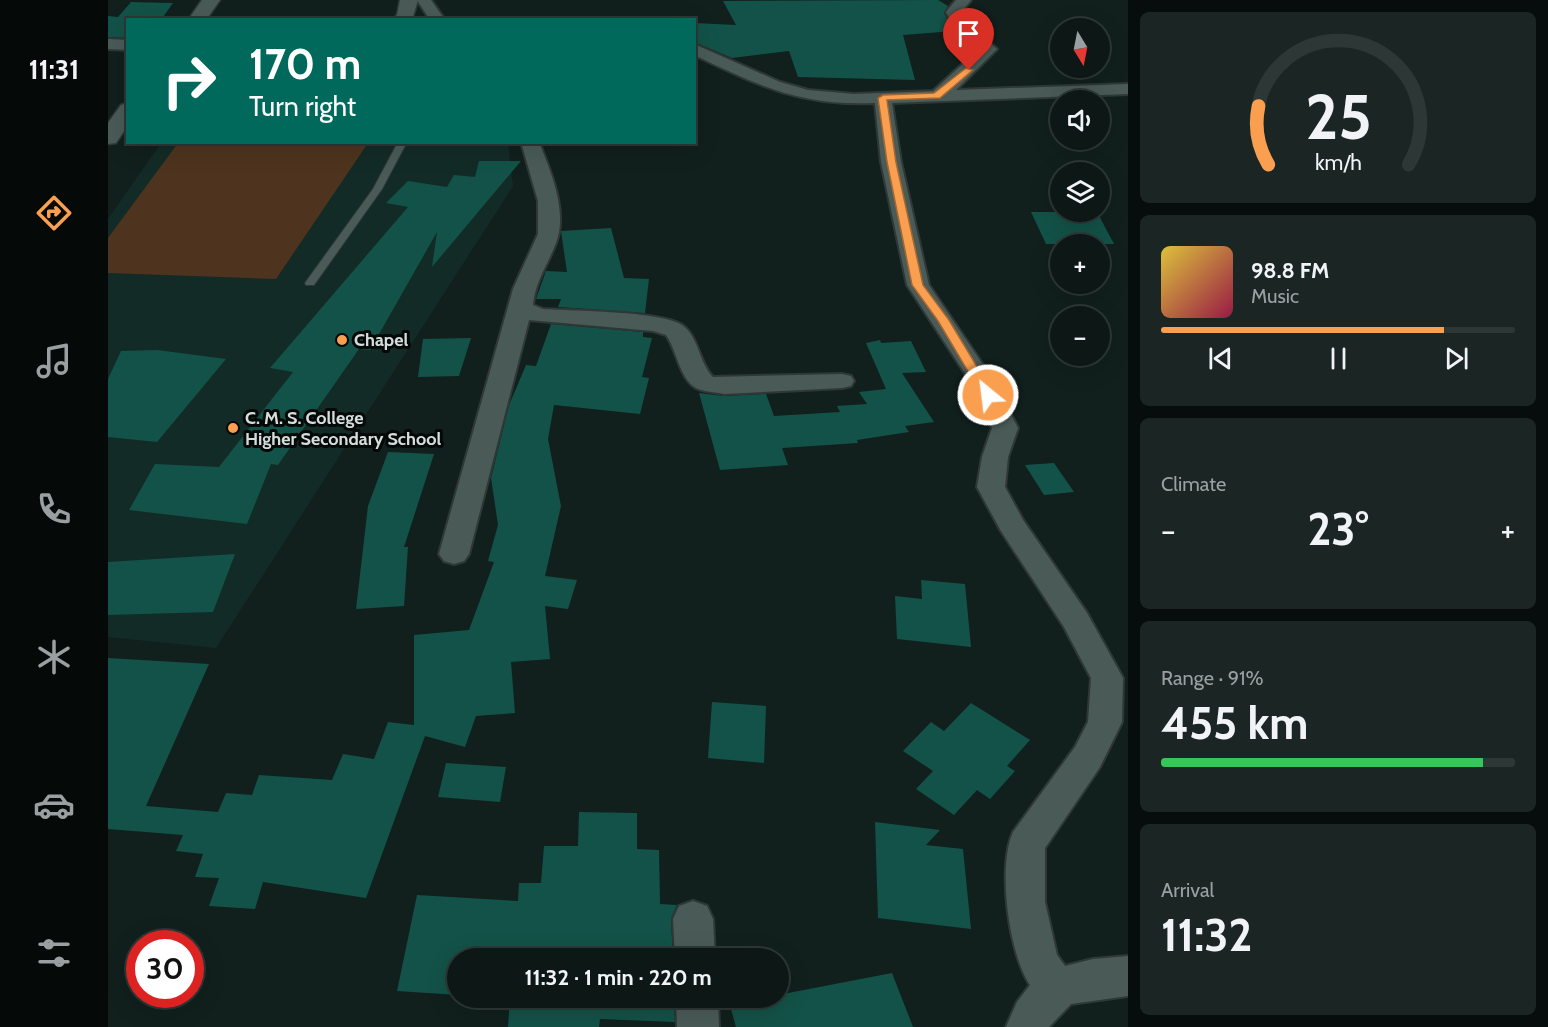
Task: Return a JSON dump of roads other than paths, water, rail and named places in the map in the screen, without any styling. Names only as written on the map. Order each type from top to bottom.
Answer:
[{"type":"main road","points":[[198,18],[211,0]]},
{"type":"main road","points":[[404,18],[409,0]]},
{"type":"main road","points":[[108,138],[126,111]]},
{"type":"street","points":[[424,0],[443,16]]},
{"type":"street","points":[[937,96],[958,80],[989,50],[960,26],[954,12],[964,0]]},
{"type":"street","points":[[108,44],[126,45]]},
{"type":"street","points":[[696,50],[774,86],[807,95],[883,98],[1128,89]]},
{"type":"street","points":[[883,98],[891,162],[918,285],[980,378],[1005,428],[996,457],[991,487],[1011,524],[1076,621],[1107,678],[1105,722],[1097,740],[1088,757],[1026,844],[1026,902],[1039,963],[1057,988]]},
{"type":"street","points":[[454,554],[521,308],[522,294],[550,232],[543,173],[531,144]]},
{"type":"street","points":[[521,308],[538,316],[656,324],[674,330],[684,343],[697,375],[705,383],[724,386],[842,381]]},
{"type":"street","points":[[693,919],[694,948]]},
{"type":"street","points":[[1027,1027],[1029,1017],[1057,988],[1106,977],[1128,976]]},
{"type":"street","points":[[697,1008],[698,1027]]},
{"type":"lane","points":[[310,283],[377,189],[402,144]]},
{"type":"place","name":"Chapel","points":[[342,340]]},
{"type":"place","name":"C. M. S. College Higher Secondary School","points":[[233,428]]}]
